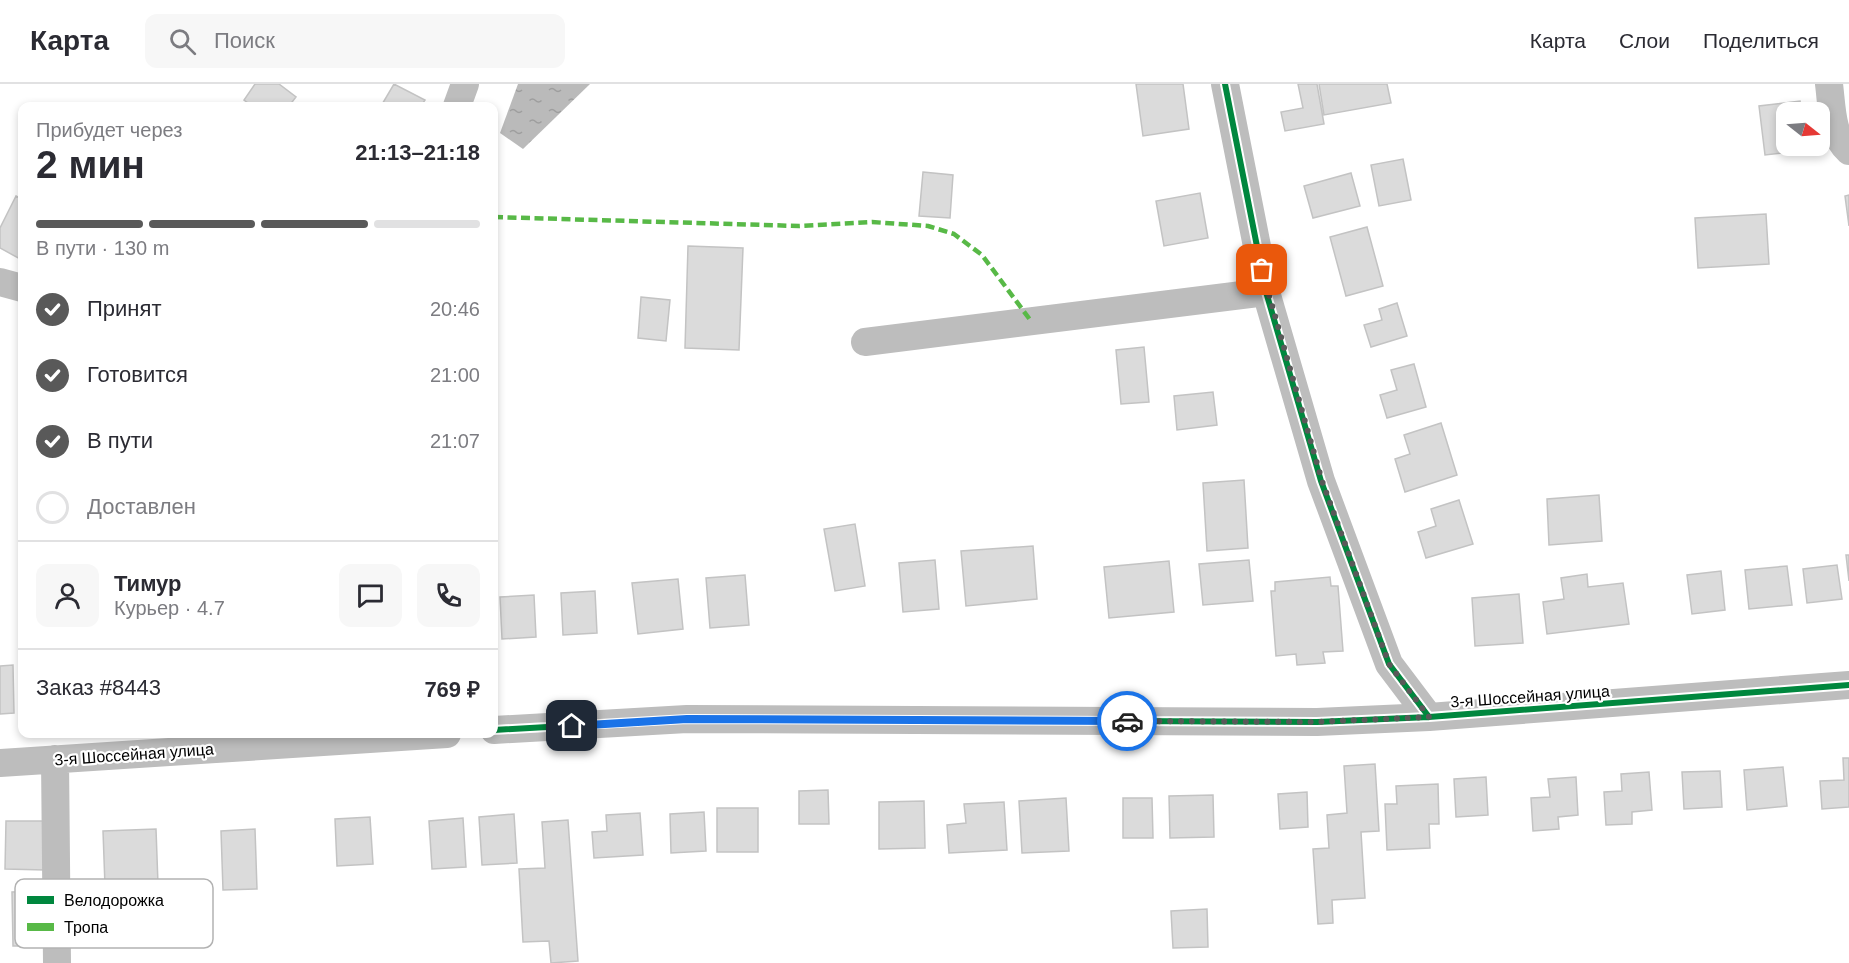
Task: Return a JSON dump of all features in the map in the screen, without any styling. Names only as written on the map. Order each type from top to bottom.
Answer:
[{"type":"street","points":[[458,102],[465,84]]},
{"type":"street","points":[[1225,84],[1266,292],[1322,481],[1389,664],[1429,717]]},
{"type":"street","points":[[1829,84],[1834,127],[1842,145],[1849,151]]},
{"type":"street","points":[[0,282],[18,287]]},
{"type":"street","points":[[865,342],[1266,292]]},
{"type":"street","name":"3-я Шоссейная улица","points":[[498,730],[687,719],[1317,722],[1429,717],[1849,685]]},
{"type":"street","name":"3-я Шоссейная улица","points":[[0,763],[384,738]]},
{"type":"street","points":[[56,759],[57,879]]},
{"type":"street","points":[[57,948],[57,963]]},
{"type":"water","points":[[518,84],[590,84],[523,149],[500,133]]},
{"type":"building","points":[[255,84],[279,84],[296,97],[292,102],[247,102],[244,100]]},
{"type":"building","points":[[394,84],[425,100],[424,102],[383,102]]},
{"type":"building","points":[[1136,84],[1183,84],[1189,129],[1143,136]]},
{"type":"building","points":[[1298,84],[1317,84],[1324,124],[1285,131],[1281,112],[1303,108]]},
{"type":"building","points":[[1319,84],[1387,84],[1391,103],[1324,115]]},
{"type":"building","points":[[1776,104],[1776,154],[1765,155],[1759,106]]},
{"type":"building","points":[[1403,159],[1411,200],[1379,206],[1371,165]]},
{"type":"building","points":[[923,172],[953,175],[950,218],[919,216]]},
{"type":"building","points":[[1351,173],[1360,206],[1313,218],[1304,186]]},
{"type":"building","points":[[1200,193],[1208,238],[1164,246],[1156,201]]},
{"type":"building","points":[[1849,195],[1849,226],[1845,196]]},
{"type":"building","points":[[16,196],[18,197],[18,258],[0,248],[0,228]]},
{"type":"building","points":[[1766,214],[1769,264],[1698,268],[1695,218]]},
{"type":"building","points":[[1367,227],[1383,286],[1346,296],[1330,237]]},
{"type":"building","points":[[688,246],[743,248],[739,350],[685,348]]},
{"type":"building","points":[[641,297],[670,300],[666,341],[638,338]]},
{"type":"building","points":[[1397,303],[1407,336],[1371,347],[1364,325],[1382,320],[1379,309]]},
{"type":"building","points":[[1144,347],[1149,402],[1121,404],[1116,350]]},
{"type":"building","points":[[1414,364],[1426,407],[1387,418],[1380,395],[1397,390],[1391,370]]},
{"type":"building","points":[[1213,392],[1217,425],[1177,430],[1174,396]]},
{"type":"building","points":[[1441,423],[1457,475],[1405,492],[1395,459],[1410,454],[1404,435]]},
{"type":"building","points":[[1244,480],[1248,548],[1207,551],[1203,483]]},
{"type":"building","points":[[1599,495],[1602,541],[1549,545],[1547,499]]},
{"type":"building","points":[[1459,500],[1473,544],[1426,558],[1418,532],[1436,526],[1431,509]]},
{"type":"building","points":[[855,524],[865,586],[835,591],[824,529]]},
{"type":"building","points":[[1033,546],[1037,599],[966,606],[961,551]]},
{"type":"building","points":[[1846,555],[1849,555],[1849,581]]},
{"type":"building","points":[[935,560],[939,609],[903,612],[899,563]]},
{"type":"building","points":[[1249,560],[1253,601],[1203,605],[1199,564]]},
{"type":"building","points":[[1169,561],[1174,612],[1109,618],[1104,567]]},
{"type":"building","points":[[1837,565],[1842,599],[1807,603],[1803,569]]},
{"type":"building","points":[[1787,566],[1792,605],[1749,609],[1745,570]]},
{"type":"building","points":[[1721,571],[1725,610],[1692,614],[1687,575]]},
{"type":"building","points":[[1587,574],[1588,587],[1623,583],[1629,624],[1547,634],[1543,602],[1564,599],[1561,578]]},
{"type":"building","points":[[745,575],[749,625],[710,628],[706,578]]},
{"type":"building","points":[[1330,577],[1331,586],[1338,586],[1343,651],[1323,652],[1325,663],[1297,665],[1296,654],[1276,656],[1271,591],[1275,591],[1275,582]]},
{"type":"building","points":[[678,579],[683,629],[638,634],[632,583]]},
{"type":"building","points":[[595,591],[597,633],[563,635],[561,593]]},
{"type":"building","points":[[1519,594],[1523,643],[1475,646],[1472,598]]},
{"type":"building","points":[[534,595],[536,637],[502,639],[500,597]]},
{"type":"building","points":[[13,665],[14,713],[0,714],[0,666]]},
{"type":"building","points":[[1843,758],[1849,758],[1849,807],[1822,809],[1820,781],[1844,780]]},
{"type":"building","points":[[1375,764],[1379,831],[1361,832],[1365,898],[1332,900],[1333,923],[1318,924],[1313,849],[1329,848],[1327,815],[1347,813],[1344,766]]},
{"type":"building","points":[[1783,767],[1787,806],[1747,810],[1744,770]]},
{"type":"building","points":[[1720,771],[1722,807],[1684,809],[1682,772]]},
{"type":"building","points":[[1649,772],[1652,810],[1632,812],[1632,824],[1606,825],[1604,792],[1622,791],[1621,774]]},
{"type":"building","points":[[1486,777],[1488,815],[1456,817],[1454,779]]},
{"type":"building","points":[[1576,777],[1578,815],[1558,817],[1559,829],[1533,831],[1531,798],[1550,797],[1548,779]]},
{"type":"building","points":[[1438,784],[1439,824],[1429,824],[1430,848],[1387,850],[1385,804],[1397,804],[1396,786]]},
{"type":"building","points":[[828,790],[829,824],[799,824],[799,791]]},
{"type":"building","points":[[1307,792],[1308,827],[1280,829],[1278,794]]},
{"type":"building","points":[[1213,795],[1214,837],[1170,838],[1169,796]]},
{"type":"building","points":[[1066,798],[1069,851],[1022,853],[1019,801]]},
{"type":"building","points":[[1123,798],[1152,798],[1153,838],[1123,838]]},
{"type":"building","points":[[924,801],[925,848],[879,849],[879,802]]},
{"type":"building","points":[[1004,802],[1007,850],[949,853],[947,825],[966,823],[964,804]]},
{"type":"building","points":[[717,808],[758,808],[758,852],[717,852]]},
{"type":"building","points":[[704,812],[706,851],[671,853],[670,814]]},
{"type":"building","points":[[640,813],[643,855],[594,858],[592,832],[607,831],[606,815]]},
{"type":"building","points":[[514,814],[517,863],[482,865],[479,817]]},
{"type":"building","points":[[370,817],[373,864],[337,866],[335,819]]},
{"type":"building","points":[[463,818],[466,867],[432,869],[429,821]]},
{"type":"building","points":[[568,820],[578,961],[551,963],[549,941],[523,942],[519,869],[545,868],[542,822]]},
{"type":"building","points":[[6,821],[46,821],[45,870],[5,869]]},
{"type":"building","points":[[156,829],[158,879],[105,879],[103,831]]},
{"type":"building","points":[[255,829],[257,889],[223,890],[221,831]]},
{"type":"building","points":[[12,892],[15,892],[15,946],[13,946]]},
{"type":"building","points":[[1207,909],[1208,947],[1173,948],[1171,911]]},
{"type":"marked path","points":[[498,217],[799,226],[872,222],[928,226],[954,234],[982,255],[1031,321]]},
{"type":"cycle path","points":[[1225,84],[1266,292],[1321,481],[1389,664],[1429,717]]},
{"type":"cycle path","points":[[498,730],[687,719],[1317,722],[1429,717],[1849,685]]},
{"type":"way so far","points":[[1127,721],[1317,722],[1429,717],[1389,664],[1322,481],[1266,292],[1262,270]]},
{"type":"route","points":[[572,726],[687,719],[1127,721]]}]
